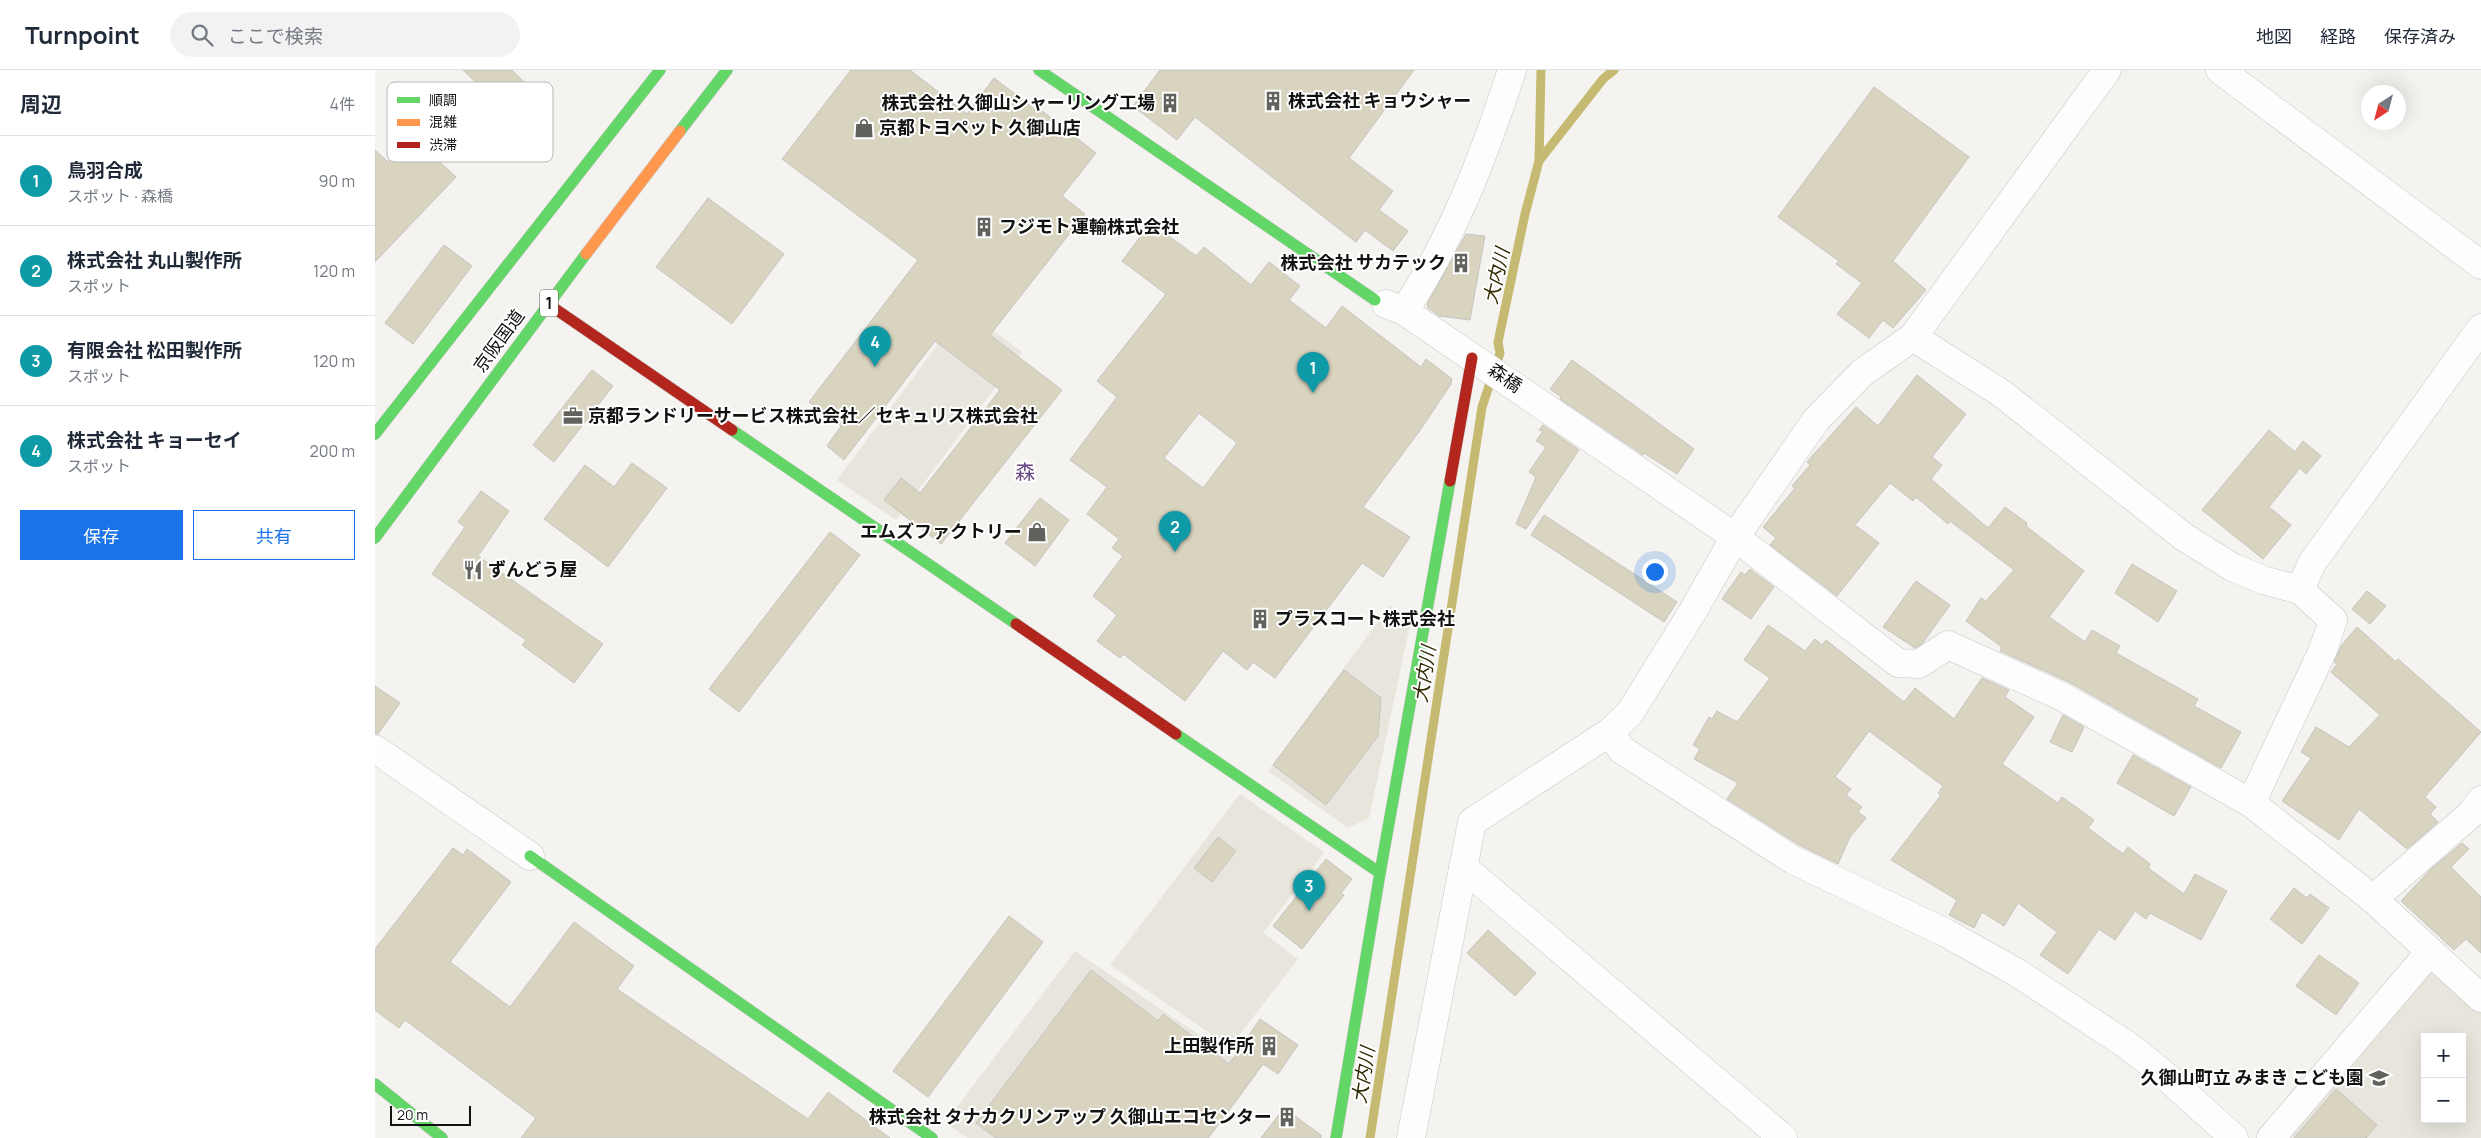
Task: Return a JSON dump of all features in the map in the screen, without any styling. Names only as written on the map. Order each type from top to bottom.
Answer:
[{"type":"main road","points":[[375,434],[660,70]]},
{"type":"main road","name":"京阪国道","points":[[375,538],[548,304],[727,70]]},
{"type":"main road","points":[[1039,70],[1375,300]]},
{"type":"main road","points":[[548,304],[1379,873]]},
{"type":"main road","points":[[1337,1138],[1379,873],[1477,360]]},
{"type":"main road","points":[[530,856],[932,1138]]},
{"type":"main road","points":[[375,1084],[442,1138]]},
{"type":"street","points":[[1404,311],[1420,287],[1455,219],[1495,122],[1511,70]]},
{"type":"street","points":[[1411,1138],[1472,822],[1610,732],[1629,713],[1693,611],[1735,537],[1816,420],[1863,372],[1913,336],[2107,70]]},
{"type":"street","points":[[2220,70],[2481,265]]},
{"type":"street","name":"森橋","points":[[1375,300],[1404,311],[1735,537],[1898,663],[1919,664],[1948,645],[2061,696],[2251,803]]},
{"type":"street","points":[[2300,590],[2312,563],[2481,328]]},
{"type":"street","points":[[1913,336],[2001,393],[2184,537],[2233,567],[2263,580],[2300,590],[2333,620],[2323,650],[2251,803],[2373,900],[2429,953],[2481,998]]},
{"type":"street","points":[[1610,732],[1622,750],[1793,860],[1946,933],[2016,972],[2127,1045],[2161,1072],[2234,1138]]},
{"type":"street","points":[[375,749],[530,856]]},
{"type":"street","points":[[2373,900],[2471,814],[2481,800]]},
{"type":"street","points":[[1463,867],[1783,1138]]},
{"type":"street","points":[[2271,1138],[2429,953]]},
{"type":"shaded area","points":[[964,309],[1022,352],[896,520],[837,480]]},
{"type":"shaded area","points":[[1390,605],[1411,620],[1369,818],[1348,828],[1268,771]]},
{"type":"shaded area","points":[[1240,794],[1324,852],[1263,933],[1298,959],[1230,1047],[1110,965]]},
{"type":"shaded area","points":[[1075,951],[1257,1074],[1210,1138],[968,1138],[945,1123]]},
{"type":"shaded area","name":"久御山町立 みまき こども園","points":[[2429,963],[2481,1009],[2481,1138],[2283,1138]]},
{"type":"building","points":[[463,70],[512,70],[524,82],[475,82]]},
{"type":"building","points":[[851,70],[910,70],[967,114],[994,78],[1036,110],[1037,107],[1096,153],[1062,196],[1085,214],[990,335],[1062,390],[941,544],[884,500],[901,478],[920,493],[1000,390],[935,341],[844,460],[827,446],[841,426],[809,402],[918,260],[782,159]]},
{"type":"building","points":[[1160,70],[1414,70],[1349,158],[1393,191],[1379,210],[1408,231],[1393,251],[1365,230],[1356,242],[1195,117],[1177,140],[1133,106]]},
{"type":"building","points":[[1874,87],[1969,157],[1893,261],[1926,290],[1893,328],[1883,320],[1869,338],[1837,314],[1862,283],[1836,264],[1839,261],[1778,217]]},
{"type":"building","points":[[375,150],[387,162],[440,162],[456,177],[375,262]]},
{"type":"building","points":[[708,198],[784,254],[732,324],[656,267]]},
{"type":"building","points":[[1151,223],[1196,256],[1204,247],[1251,285],[1269,262],[1300,286],[1289,300],[1326,328],[1342,306],[1421,367],[1426,359],[1452,379],[1451,384],[1421,429],[1363,507],[1410,537],[1383,577],[1362,563],[1275,678],[1253,662],[1247,670],[1223,651],[1185,701],[1123,654],[1120,658],[1097,641],[1117,615],[1093,596],[1123,556],[1112,548],[1119,539],[1087,514],[1107,487],[1070,460],[1117,397],[1097,381],[1166,294],[1122,261]],"holes":[[[1199,413],[1237,443],[1203,488],[1164,458]]]},
{"type":"building","name":"株式会社 サカテック","points":[[1466,234],[1485,236],[1470,320],[1439,316],[1428,308],[1427,304]]},
{"type":"building","points":[[444,245],[472,266],[413,344],[385,323]]},
{"type":"building","points":[[1572,360],[1694,449],[1677,474],[1644,453],[1643,455],[1560,399],[1561,397],[1550,389]]},
{"type":"building","name":"京都ランドリーサービス株式会社／セキュリス株式会社","points":[[592,370],[613,386],[554,462],[533,445]]},
{"type":"building","points":[[1917,375],[1966,414],[1932,457],[1942,465],[1931,479],[1988,528],[2005,507],[2027,523],[2026,526],[2084,571],[2049,617],[2085,642],[2092,630],[2120,646],[2116,653],[2198,699],[2194,706],[2241,732],[2221,768],[2069,682],[2000,651],[2002,647],[1966,621],[1981,598],[1986,601],[2014,570],[1950,521],[1948,524],[1916,497],[1913,501],[1890,483],[1855,525],[1879,543],[1837,596],[1770,545],[1776,538],[1763,527],[1795,488],[1792,486],[1810,465],[1807,462],[1856,407],[1878,426]]},
{"type":"building","points":[[1543,425],[1579,450],[1526,529],[1516,524],[1536,477],[1529,472],[1546,447],[1536,441],[1543,431],[1539,430]]},
{"type":"building","points":[[2269,430],[2295,452],[2303,441],[2321,456],[2306,474],[2300,468],[2269,507],[2291,525],[2263,559],[2202,510]]},
{"type":"building","points":[[632,463],[667,488],[608,567],[544,519],[585,465],[614,487]]},
{"type":"building","points":[[481,491],[509,511],[478,556],[603,644],[574,683],[522,645],[526,640],[432,574],[465,527],[458,522]]},
{"type":"building","name":"エムズファクトリー","points":[[1040,498],[1069,520],[1035,566],[1005,543]]},
{"type":"building","points":[[1544,515],[1677,602],[1664,622],[1531,535]]},
{"type":"building","points":[[830,532],[860,555],[739,712],[709,689]]},
{"type":"building","points":[[2132,564],[2177,591],[2158,622],[2115,593]]},
{"type":"building","points":[[1750,569],[1774,587],[1751,619],[1722,599],[1741,572],[1745,575]]},
{"type":"building","points":[[1916,581],[1950,605],[1922,644],[1915,648],[1883,627]]},
{"type":"building","points":[[2367,591],[2386,606],[2370,624],[2352,609]]},
{"type":"building","points":[[1768,625],[1805,651],[1815,639],[1822,645],[1826,640],[1904,702],[1915,688],[1954,719],[1982,678],[2009,690],[2005,697],[2034,717],[2002,764],[2058,803],[2062,797],[2094,820],[2088,828],[2123,854],[2128,847],[2150,864],[2148,868],[2184,894],[2195,874],[2227,891],[2201,940],[2150,913],[2146,919],[2135,911],[2115,940],[2099,929],[2068,974],[2040,955],[2057,932],[2018,903],[2004,926],[1982,912],[1974,928],[1949,915],[1957,900],[1891,860],[1941,795],[1938,793],[1943,786],[1869,731],[1835,777],[1851,789],[1846,795],[1862,807],[1858,812],[1866,818],[1850,837],[1838,864],[1801,846],[1727,799],[1738,783],[1694,759],[1700,749],[1693,745],[1709,717],[1712,719],[1717,711],[1737,722],[1770,678],[1744,660]]},
{"type":"building","points":[[2357,627],[2396,662],[2398,659],[2481,732],[2425,797],[2436,807],[2430,814],[2438,822],[2407,849],[2359,809],[2339,840],[2282,801],[2311,758],[2301,752],[2316,727],[2349,747],[2380,715],[2331,672],[2337,664],[2334,662],[2341,646]]},
{"type":"building","points":[[1344,670],[1381,698],[1378,736],[1326,805],[1273,765]]},
{"type":"building","points":[[375,686],[400,703],[378,734],[375,734]]},
{"type":"building","points":[[2063,715],[2084,727],[2072,752],[2050,742]]},
{"type":"building","points":[[2133,755],[2191,787],[2174,816],[2117,783]]},
{"type":"building","points":[[1218,837],[1236,851],[1212,882],[1194,868]]},
{"type":"building","points":[[2462,843],[2469,849],[2451,867],[2481,897],[2481,953],[2466,939],[2454,950],[2401,901],[2431,869]]},
{"type":"building","points":[[453,848],[463,855],[467,849],[511,882],[450,962],[510,1007],[574,922],[634,966],[617,989],[808,1119],[828,1092],[890,1138],[521,1138],[536,1118],[405,1020],[399,1028],[375,1010],[375,949]]},
{"type":"building","points":[[1326,859],[1352,879],[1341,893],[1344,895],[1302,949],[1273,926]]},
{"type":"building","points":[[2294,888],[2307,898],[2310,894],[2329,908],[2302,944],[2270,919]]},
{"type":"building","points":[[1009,916],[1043,942],[928,1097],[893,1071]]},
{"type":"building","points":[[1488,930],[1536,973],[1515,996],[1467,953]]},
{"type":"building","points":[[2319,955],[2359,983],[2336,1015],[2296,986]]},
{"type":"building","points":[[1091,970],[1158,1021],[1163,1014],[1229,1064],[1260,1019],[1298,1045],[1278,1074],[1263,1064],[1208,1138],[996,1138],[976,1123]]},
{"type":"building","points":[[2336,1089],[2377,1125],[2366,1138],[2294,1138]]},
{"type":"building","name":"株式会社 タナカクリンアップ 久御山エコセンター","points":[[1284,1108],[1321,1135],[1321,1138],[1261,1138]]},
{"type":"waterway","name":"大内川","points":[[1370,1138],[1482,407],[1500,353],[1498,342],[1525,214],[1539,161],[1541,70]]},
{"type":"waterway","points":[[1539,161],[1603,79],[1614,70]]},
{"type":"traffic: fast","points":[[375,434],[660,70]]},
{"type":"traffic: fast","points":[[680,131],[727,70]]},
{"type":"traffic: fast","points":[[1039,70],[1375,300]]},
{"type":"traffic: fast","points":[[375,538],[586,254]]},
{"type":"traffic: fast","points":[[732,430],[1016,624]]},
{"type":"traffic: fast","points":[[1336,1138],[1380,873],[1450,481]]},
{"type":"traffic: fast","points":[[1176,734],[1380,873]]},
{"type":"traffic: fast","points":[[530,856],[932,1138]]},
{"type":"traffic: fast","points":[[375,1084],[442,1138]]},
{"type":"traffic: slow","points":[[586,254],[680,131]]},
{"type":"traffic: jam","points":[[548,304],[732,430]]},
{"type":"traffic: jam","points":[[1450,481],[1472,358]]},
{"type":"traffic: jam","points":[[1016,624],[1176,734]]},
{"type":"place","name":"株式会社 キョウシャー","points":[[1273,101]]},
{"type":"place","name":"株式会社 久御山シャーリング工場","points":[[1170,103]]},
{"type":"place","name":"京都トヨペット 久御山店","points":[[864,128]]},
{"type":"place","name":"フジモト運輸株式会社","points":[[984,227]]},
{"type":"place","name":"株式会社 サカテック","points":[[1461,263]]},
{"type":"place","name":"株式会社 キョーセイ","points":[[875,367]]},
{"type":"place","name":"鳥羽合成","points":[[1313,393]]},
{"type":"place","name":"京都ランドリーサービス株式会社／セキュリス株式会社","points":[[573,416]]},
{"type":"place","name":"エムズファクトリー","points":[[1037,532]]},
{"type":"place","name":"株式会社 丸山製作所","points":[[1175,552]]},
{"type":"place","name":"ずんどう屋","points":[[473,570]]},
{"type":"place","name":"プラスコート株式会社","points":[[1260,619]]},
{"type":"place","name":"有限会社 松田製作所","points":[[1309,911]]},
{"type":"place","name":"上田製作所","points":[[1269,1046]]},
{"type":"place","name":"久御山町立 みまき こども園","points":[[2379,1078]]},
{"type":"place","name":"株式会社 タナカクリンアップ 久御山エコセンター","points":[[1287,1117]]},
{"type":"district","name":"森","points":[[1025,472]]}]
